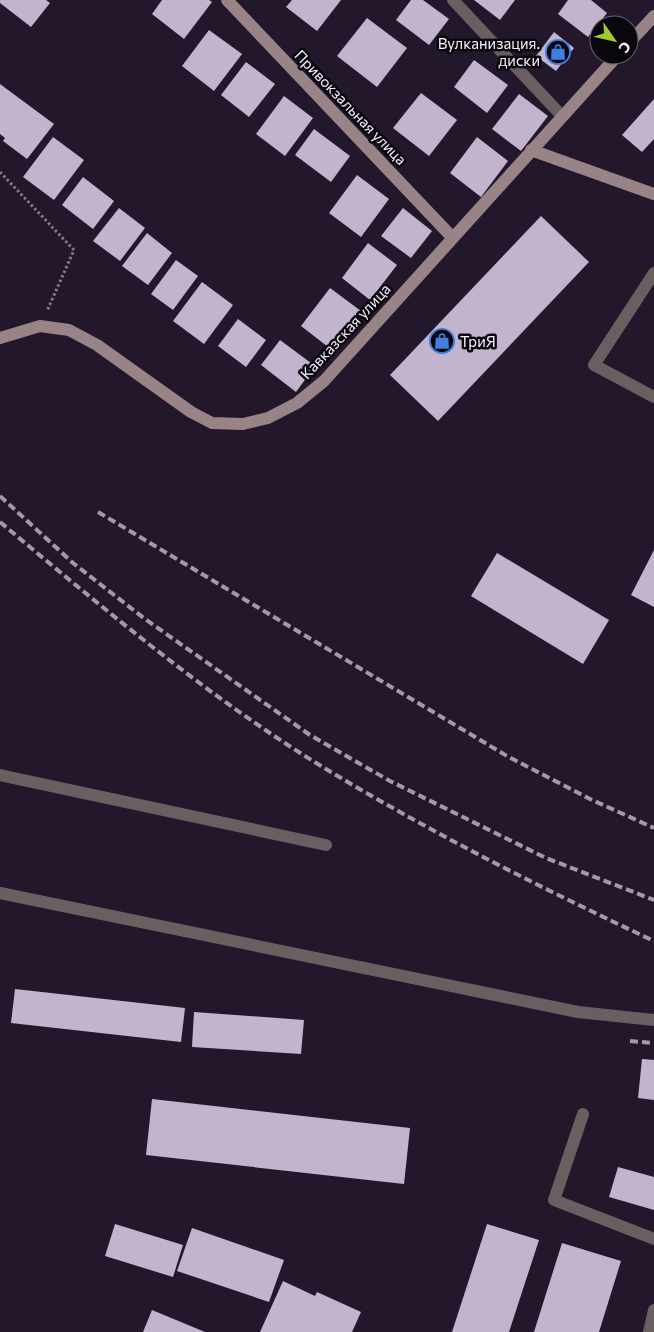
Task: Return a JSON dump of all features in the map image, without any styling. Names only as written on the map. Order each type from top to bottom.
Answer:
[{"type":"main road","name":"Привокзальная улица","points":[[227,0],[452,237]]},
{"type":"main road","points":[[639,32],[654,16]]},
{"type":"main road","name":"Кавказская улица","points":[[0,338],[40,326],[69,330],[97,345],[191,412],[212,423],[242,424],[268,418],[297,403],[324,381],[609,65]]},
{"type":"main road","points":[[531,150],[654,194]]},
{"type":"street","points":[[453,0],[562,116]]},
{"type":"street","points":[[654,273],[594,365],[654,397]]},
{"type":"street","points":[[0,775],[326,846]]},
{"type":"street","points":[[0,893],[578,1012],[654,1020]]},
{"type":"street","points":[[583,1114],[554,1200],[654,1239]]},
{"type":"street","points":[[649,1332],[654,1310]]},
{"type":"path","points":[[0,172],[74,250],[40,326]]},
{"type":"building","points":[[0,0],[46,0],[50,3],[31,27],[0,3]]},
{"type":"building","points":[[162,0],[209,0],[212,2],[184,39],[152,14]]},
{"type":"building","points":[[292,0],[341,0],[317,31],[286,7]]},
{"type":"building","points":[[411,0],[423,0],[449,19],[429,45],[396,20]]},
{"type":"building","points":[[474,0],[515,0],[500,20]]},
{"type":"building","points":[[568,0],[591,0],[607,13],[605,15],[589,15],[588,37],[558,14]]},
{"type":"building","points":[[367,18],[407,48],[377,87],[337,56]]},
{"type":"building","points":[[209,30],[242,54],[214,91],[182,66]]},
{"type":"building","points":[[554,32],[574,48],[556,71],[536,56]]},
{"type":"building","points":[[474,60],[508,85],[487,113],[454,87]]},
{"type":"building","points":[[246,62],[275,84],[249,117],[221,95]]},
{"type":"building","points":[[0,84],[54,124],[27,159],[3,141],[5,138],[0,134]]},
{"type":"building","points":[[421,93],[457,120],[429,156],[393,128]]},
{"type":"building","points":[[519,94],[548,116],[521,151],[492,129]]},
{"type":"building","points":[[284,96],[313,118],[285,156],[256,134]]},
{"type":"building","points":[[654,99],[654,139],[642,152],[622,135]]},
{"type":"building","points":[[314,129],[350,156],[331,182],[295,155]]},
{"type":"building","points":[[53,137],[84,160],[54,200],[23,177]]},
{"type":"building","points":[[477,137],[508,161],[481,197],[450,173]]},
{"type":"building","points":[[357,175],[389,199],[361,237],[329,213]]},
{"type":"building","points":[[83,177],[114,201],[93,229],[62,205]]},
{"type":"building","points":[[119,208],[145,228],[120,261],[93,241]]},
{"type":"building","points":[[403,208],[432,231],[411,258],[381,236]]},
{"type":"building","points":[[541,216],[589,262],[438,421],[390,375]]},
{"type":"building","points":[[147,233],[172,253],[148,285],[122,266]]},
{"type":"building","points":[[368,243],[397,265],[370,300],[342,278]]},
{"type":"building","points":[[176,260],[198,276],[173,310],[151,294]]},
{"type":"building","points":[[202,282],[233,305],[204,344],[173,321]]},
{"type":"building","points":[[330,288],[361,311],[332,350],[301,326]]},
{"type":"building","points":[[238,319],[266,340],[246,367],[218,346]]},
{"type":"building","points":[[280,340],[315,366],[296,392],[261,365]]},
{"type":"building","points":[[654,550],[654,607],[631,595]]},
{"type":"building","points":[[497,553],[609,620],[583,664],[471,596]]},
{"type":"building","points":[[15,989],[185,1008],[181,1042],[11,1023]]},
{"type":"building","points":[[194,1012],[304,1020],[301,1054],[192,1047]]},
{"type":"building","points":[[642,1059],[654,1060],[654,1100],[638,1098]]},
{"type":"building","points":[[152,1099],[410,1128],[404,1184],[146,1155]]},
{"type":"building","points":[[618,1167],[654,1177],[654,1210],[609,1197]]},
{"type":"building","points":[[115,1224],[183,1245],[173,1277],[105,1256]]},
{"type":"building","points":[[487,1224],[539,1240],[509,1332],[452,1332]]},
{"type":"building","points":[[192,1228],[284,1260],[269,1302],[177,1271]]},
{"type":"building","points":[[562,1243],[621,1261],[599,1332],[534,1332]]},
{"type":"building","points":[[283,1281],[315,1296],[317,1292],[361,1312],[352,1332],[260,1332]]},
{"type":"building","points":[[152,1310],[205,1332],[143,1332]]},
{"type":"railway","points":[[0,496],[73,563],[145,619],[310,735],[390,781],[546,858],[654,900]]},
{"type":"railway","points":[[98,512],[507,756],[590,799],[654,828]]},
{"type":"railway","points":[[0,522],[196,681],[321,766],[444,836],[654,941]]},
{"type":"railway","points":[[630,1041],[654,1043]]},
{"type":"place","name":"Вулканизация. диски","points":[[558,52]]},
{"type":"place","name":"ТриЯ","points":[[442,341]]}]
